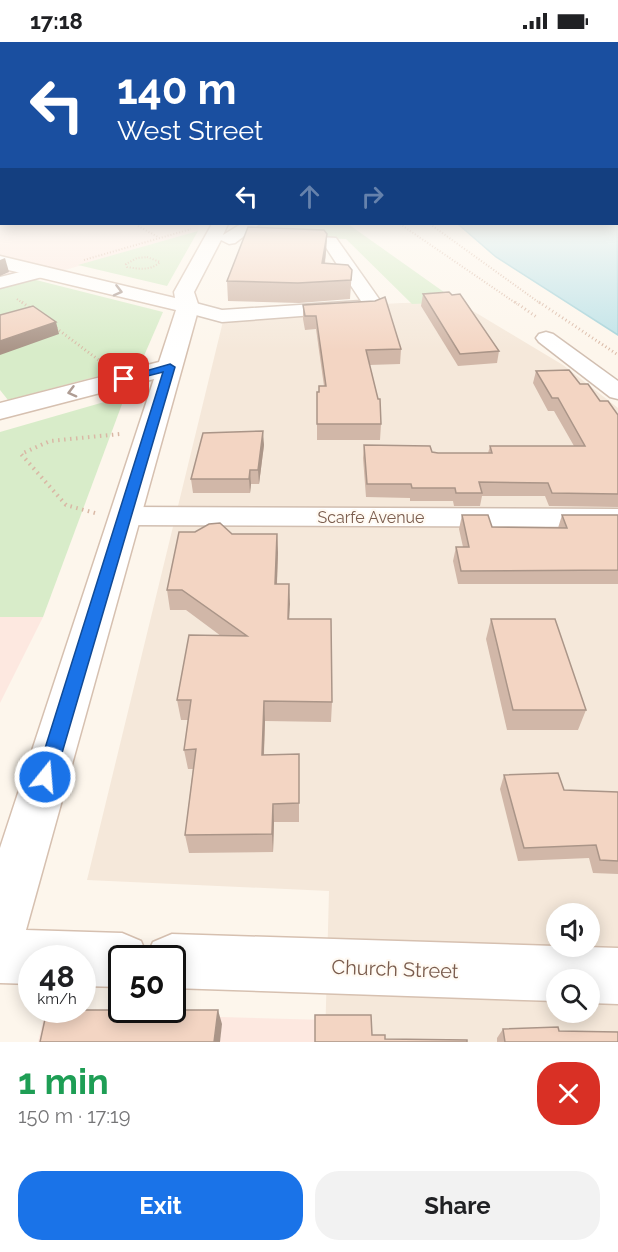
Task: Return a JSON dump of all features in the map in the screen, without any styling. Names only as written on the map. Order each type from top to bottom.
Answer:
[{"type":"main road","points":[[0,928],[188,307],[203,295],[218,257]]},
{"type":"main road","points":[[0,262],[188,307]]},
{"type":"main road","points":[[0,411],[170,367]]},
{"type":"main road","points":[[0,956],[108,960]]},
{"type":"main road","name":"Church Street","points":[[186,961],[618,976]]},
{"type":"street","points":[[188,307],[222,315],[374,306],[341,257]]},
{"type":"street","points":[[5,288],[40,272]]},
{"type":"street","points":[[543,328],[618,392]]},
{"type":"street","name":"Scarfe Avenue","points":[[124,516],[618,518]]},
{"type":"path","points":[[76,262],[97,257]]},
{"type":"path","points":[[147,257],[160,262],[158,265],[142,270],[127,267],[126,264],[137,258],[147,257]]},
{"type":"path","points":[[445,257],[543,328]]},
{"type":"path","points":[[475,257],[618,355]]},
{"type":"path","points":[[5,288],[38,315]]},
{"type":"path","points":[[48,322],[124,379]]},
{"type":"path","points":[[124,516],[88,513],[66,505],[21,454],[50,441],[150,430]]},
{"type":"shaded area","points":[[0,257],[110,257],[0,289]]},
{"type":"shaded area","points":[[458,302],[563,365],[618,408],[618,1042],[325,1042],[329,891],[87,880],[225,313]]},
{"type":"shaded area","points":[[0,617],[43,617],[0,703]]},
{"type":"shaded area","points":[[96,1013],[108,1014],[108,1023],[186,1023],[186,1016],[326,1020],[325,1042],[38,1042],[42,1023],[96,1023]]},
{"type":"green space","points":[[107,257],[184,257],[167,286],[78,265]]},
{"type":"green space","points":[[364,257],[394,257],[458,302],[412,304]]},
{"type":"green space","points":[[32,279],[163,312],[140,365],[8,400],[0,390],[0,289]]},
{"type":"green space","points":[[125,396],[43,617],[0,617],[0,432]]},
{"type":"water","points":[[496,257],[617,257],[618,335]]},
{"type":"building","points":[[236,257],[323,257],[322,263],[348,265],[352,270],[351,280],[298,283],[227,281]]},
{"type":"building","points":[[449,292],[452,295],[460,294],[499,351],[460,354],[423,294]]},
{"type":"building","points":[[385,297],[401,349],[366,350],[378,399],[380,399],[381,424],[317,424],[317,392],[319,392],[319,386],[326,386],[316,316],[305,316],[303,305],[375,301]]},
{"type":"building","points":[[33,306],[56,322],[0,341],[0,315]]},
{"type":"building","points":[[569,370],[580,384],[588,384],[600,401],[608,401],[618,415],[618,494],[552,493],[548,483],[479,482],[482,493],[456,493],[455,488],[412,488],[411,484],[367,484],[364,445],[430,446],[432,452],[438,453],[492,453],[490,446],[585,446],[558,398],[552,398],[536,371]]},
{"type":"building","points":[[263,431],[258,470],[250,470],[249,479],[191,479],[203,433]]},
{"type":"building","points":[[462,515],[488,515],[492,527],[567,528],[562,515],[618,515],[618,570],[461,571],[456,547],[469,547]]},
{"type":"building","points":[[220,523],[232,534],[277,534],[275,584],[289,584],[288,619],[331,619],[332,702],[264,701],[262,755],[299,754],[299,803],[273,804],[272,834],[185,835],[196,749],[184,750],[191,700],[177,700],[189,635],[247,636],[182,590],[167,590],[179,532],[195,532],[209,524]]},
{"type":"building","points":[[491,619],[555,619],[586,710],[513,710]]},
{"type":"building","points":[[558,773],[564,790],[618,792],[618,861],[600,860],[596,845],[524,848],[504,775]]},
{"type":"building","points":[[96,1010],[108,1010],[108,1023],[186,1023],[186,1010],[218,1010],[214,1042],[40,1042],[44,1023],[96,1023]]},
{"type":"building","points":[[315,1015],[371,1015],[372,1035],[385,1035],[385,1039],[467,1040],[467,1042],[315,1042]]},
{"type":"building","points":[[558,1027],[559,1031],[618,1032],[618,1042],[505,1042],[503,1029]]},
{"type":"route","points":[[45,777],[170,367],[124,379]]}]
